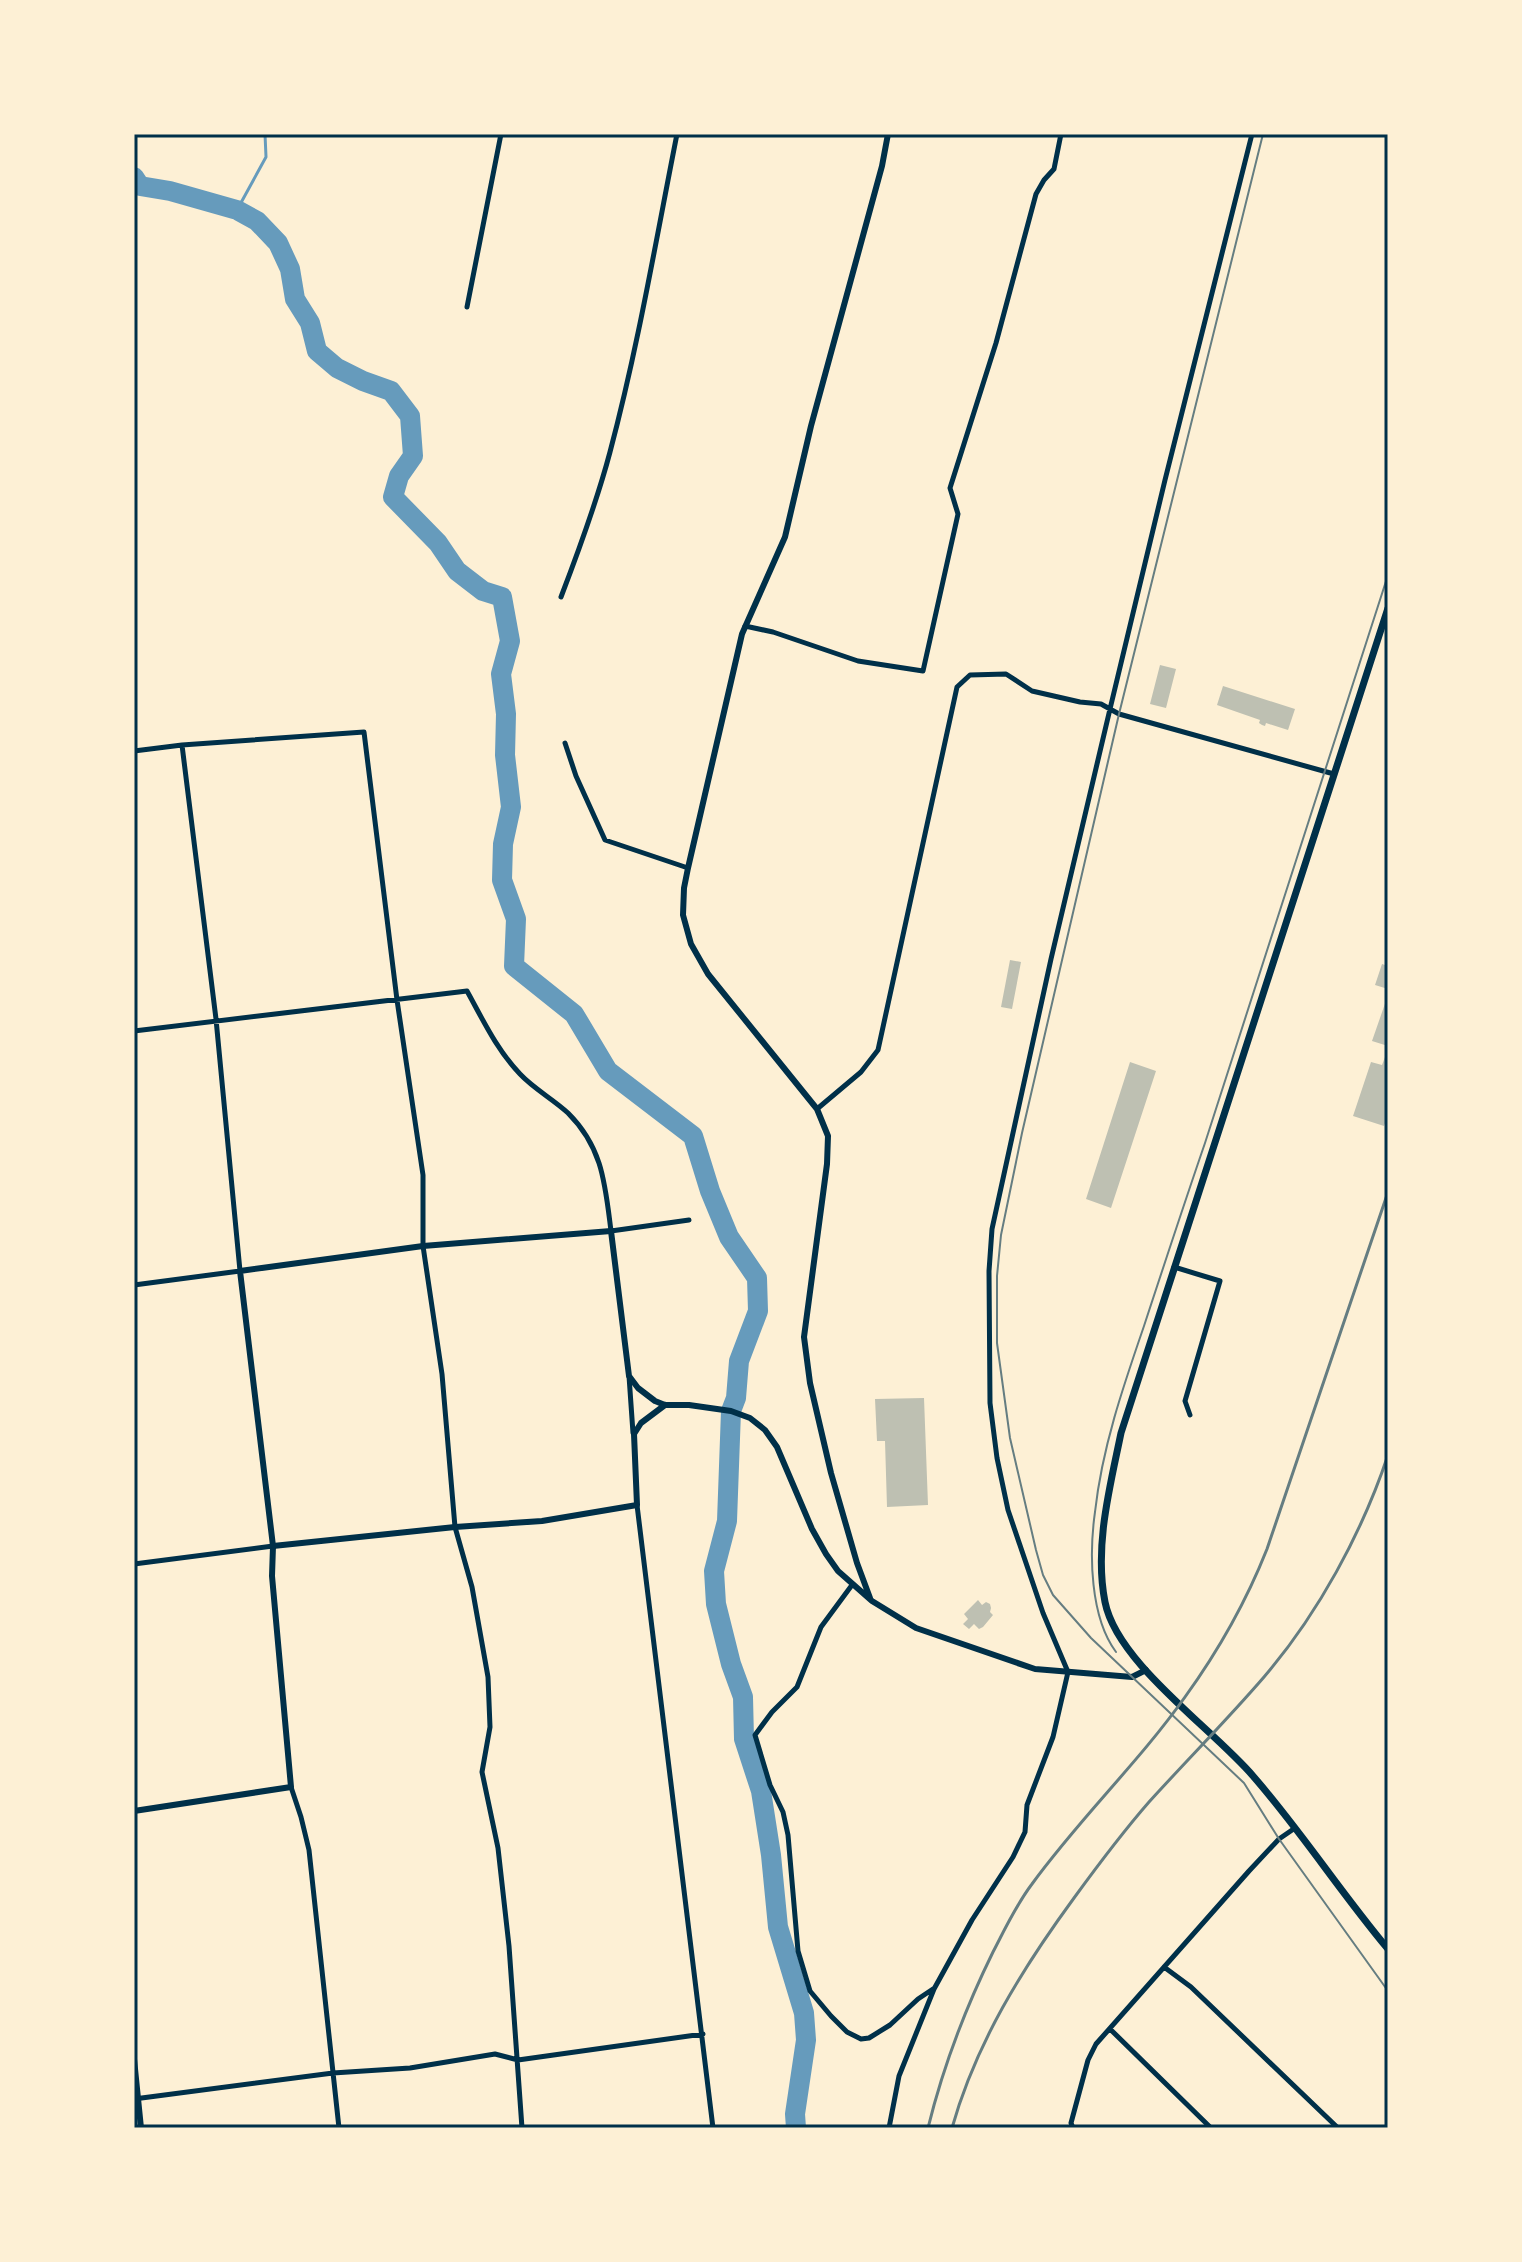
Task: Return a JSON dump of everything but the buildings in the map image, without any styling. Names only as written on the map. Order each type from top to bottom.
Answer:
[{"type":"main road","points":[[1388,608],[1121,1433],[1106,1505],[1102,1560],[1105,1603],[1124,1643],[1146,1670],[1252,1774],[1388,1949]]},
{"type":"street","points":[[467,307],[501,134]]},
{"type":"street","points":[[561,597],[610,452],[641,321],[677,134]]},
{"type":"street","points":[[872,1601],[857,1563],[831,1473],[810,1383],[804,1337],[828,1136],[817,1109],[708,974],[691,944],[683,915],[688,868],[745,626],[785,537],[888,134]]},
{"type":"street","points":[[745,626],[773,632],[858,661],[923,671],[958,514],[950,488],[996,343],[1036,194],[1054,169],[1061,134]]},
{"type":"street","points":[[889,2128],[899,2076],[934,1989],[1025,1832],[1027,1805],[1053,1737],[1068,1672],[1043,1613],[1008,1510],[997,1458],[990,1403],[989,1271],[992,1229],[1006,1156],[1110,709],[1252,134]]},
{"type":"street","points":[[817,1109],[861,1072],[878,1050],[957,687],[970,675],[1006,674],[1032,691],[1101,704],[1119,714],[1334,774]]},
{"type":"street","points":[[134,751],[364,732],[397,1000],[423,1175],[423,1246],[442,1374],[455,1527],[472,1587],[488,1677],[490,1727],[482,1772],[498,1848],[509,1946],[522,2128]]},
{"type":"street","points":[[565,743],[576,776],[605,840],[688,868]]},
{"type":"street","points":[[182,745],[216,1019],[240,1271],[273,1546],[272,1576],[291,1787],[309,1850],[339,2128]]},
{"type":"street","points":[[134,1031],[467,991],[499,1047],[518,1072],[566,1112],[587,1135],[605,1181],[629,1376],[637,1505],[713,2128]]},
{"type":"street","points":[[134,1285],[423,1246],[611,1231],[689,1220]]},
{"type":"street","points":[[1174,1267],[1220,1281],[1185,1401],[1190,1415]]},
{"type":"street","points":[[629,1376],[638,1388],[665,1405],[731,1411],[750,1418],[765,1430],[777,1447],[826,1554],[852,1585],[916,1628],[1035,1669],[1132,1677],[1146,1670]]},
{"type":"street","points":[[634,1434],[641,1423],[665,1405]]},
{"type":"street","points":[[134,1564],[273,1546],[542,1521],[637,1505]]},
{"type":"street","points":[[852,1585],[821,1627],[797,1687],[755,1735],[786,1824],[798,1951],[810,1991],[847,2032],[861,2039],[869,2038],[890,2025],[934,1989]]},
{"type":"street","points":[[134,1811],[291,1787]]},
{"type":"street","points":[[1073,2128],[1071,2123],[1088,2060],[1096,2044],[1266,1852],[1295,1828]]},
{"type":"street","points":[[1164,1967],[1191,1987],[1338,2128]]},
{"type":"street","points":[[1110,2029],[1211,2128]]},
{"type":"street","points":[[136,2099],[333,2073],[410,2068],[495,2054],[518,2060],[703,2034]]},
{"type":"street","points":[[134,2059],[141,2128]]},
{"type":"waterway","points":[[237,210],[266,157],[265,134]]},
{"type":"waterway","points":[[134,177],[140,186],[237,210],[257,221],[278,243],[290,269],[295,299],[310,323],[317,351],[337,368],[391,391],[410,416],[413,456],[399,476],[393,497],[438,543],[457,571],[483,591],[502,597],[510,641],[501,674],[511,807],[503,844],[502,880],[516,919],[514,966],[574,1014],[608,1071],[693,1136],[710,1191],[729,1237],[757,1278],[758,1311],[739,1361],[736,1398],[731,1411],[727,1521],[714,1571],[716,1604],[743,1697],[744,1739],[761,1791],[778,1927],[804,2013],[806,2040],[795,2114],[796,2128]]},
{"type":"tram line","points":[[1263,134],[1119,714],[1022,1133],[1001,1235],[997,1276],[997,1343],[1010,1438],[1036,1550],[1053,1595],[1091,1638],[1244,1783],[1279,1839],[1388,1991]]},
{"type":"tram line","points":[[1116,1652],[1101,1621],[1092,1566],[1098,1488],[1108,1441],[1388,575]]},
{"type":"railway","points":[[928,2128],[964,2017],[993,1952],[1026,1892],[1185,1697],[1241,1607],[1267,1549],[1388,1192]]},
{"type":"railway","points":[[952,2128],[987,2037],[1036,1952],[1129,1825],[1284,1653],[1320,1600],[1352,1543],[1388,1455]]}]
